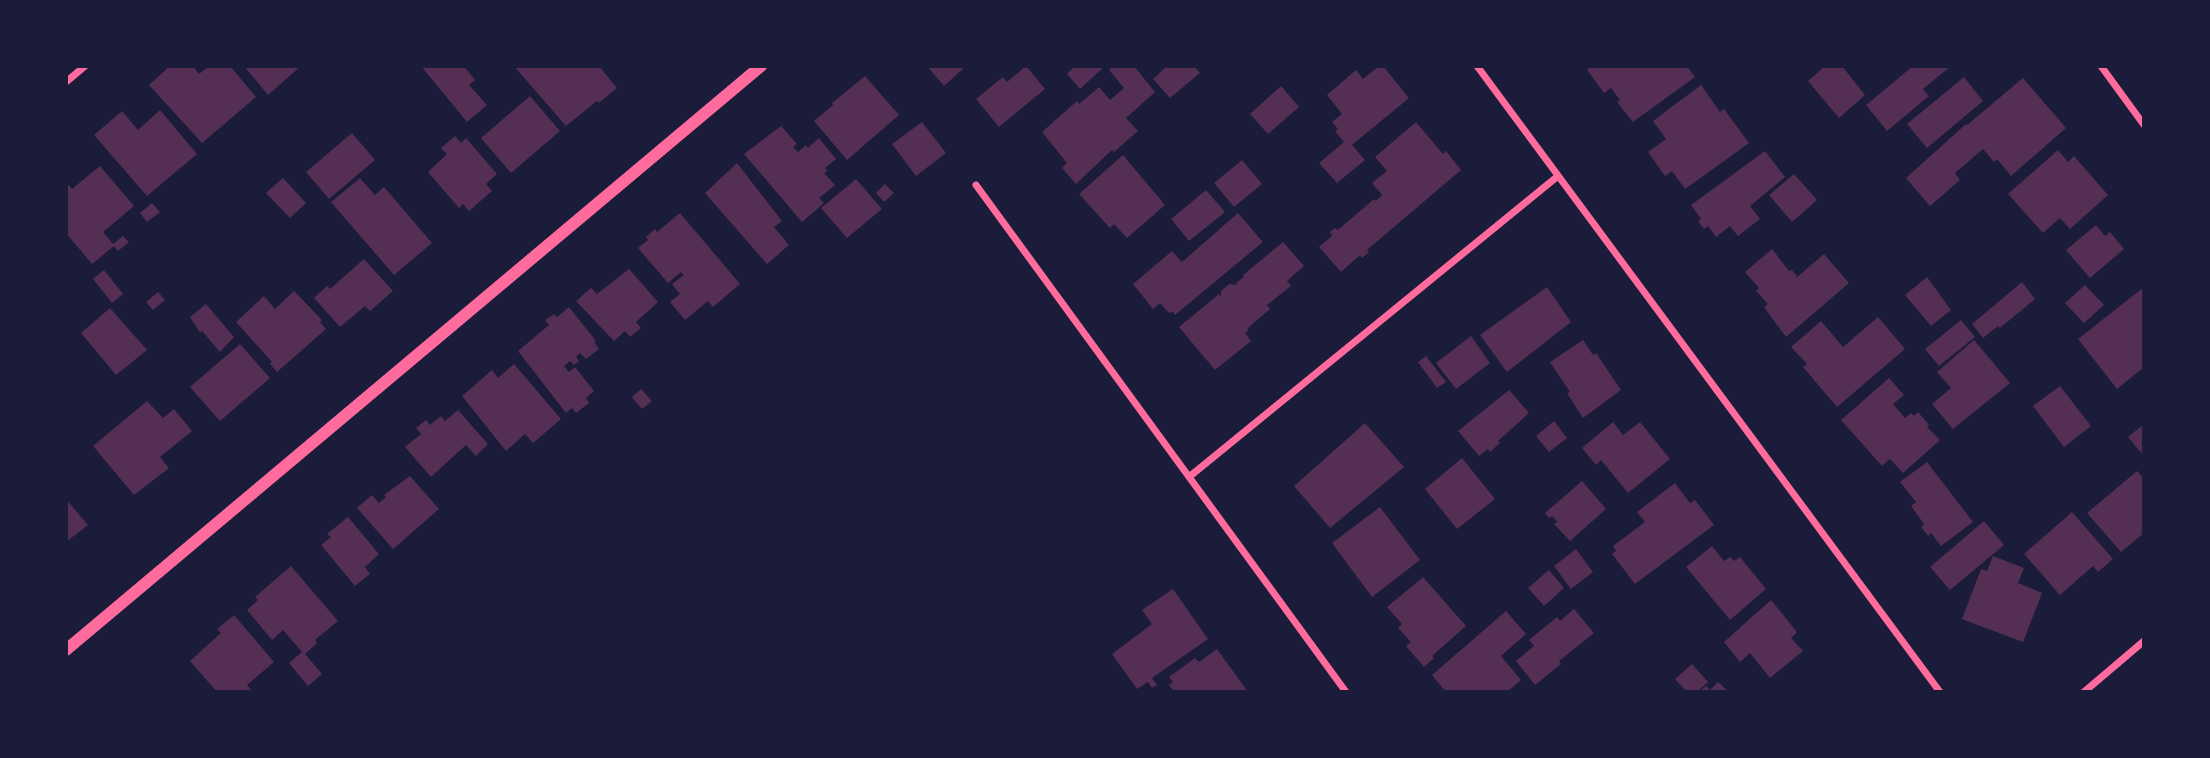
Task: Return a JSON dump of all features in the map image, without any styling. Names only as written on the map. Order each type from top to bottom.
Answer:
[{"type":"street","points":[[66,82],[85,66]]},
{"type":"street","points":[[66,650],[761,66]]},
{"type":"street","points":[[1476,66],[1940,691]]},
{"type":"street","points":[[2101,66],[2144,125]]},
{"type":"street","points":[[1189,477],[1558,176]]},
{"type":"street","points":[[976,185],[1346,691]]},
{"type":"street","points":[[2084,691],[2144,641]]},
{"type":"building","points":[[170,66],[193,66],[199,74],[209,66],[230,66],[256,97],[202,143],[149,85]]},
{"type":"building","points":[[244,66],[301,66],[268,95]]},
{"type":"building","points":[[421,66],[464,66],[475,80],[469,85],[487,105],[467,122]]},
{"type":"building","points":[[514,66],[599,66],[617,88],[566,126]]},
{"type":"building","points":[[927,66],[966,66],[944,86]]},
{"type":"building","points":[[1026,66],[1045,89],[999,127],[976,99],[1003,77],[1007,82]]},
{"type":"building","points":[[1075,66],[1105,66],[1080,89],[1067,74]]},
{"type":"building","points":[[1113,66],[1134,66],[1155,92],[1126,118],[1138,131],[1114,152],[1112,150],[1076,184],[1062,168],[1067,163],[1042,132],[1077,101],[1079,104],[1099,87],[1110,100],[1124,88],[1109,70]]},
{"type":"building","points":[[1167,66],[1194,66],[1200,73],[1170,98],[1153,79]]},
{"type":"building","points":[[1379,66],[1383,66],[1409,98],[1352,145],[1365,160],[1337,183],[1319,163],[1344,142],[1332,122],[1342,114],[1327,95],[1356,70],[1363,79]]},
{"type":"building","points":[[1591,66],[1693,66],[1689,69],[1695,77],[1633,122],[1617,102],[1620,100],[1611,88],[1604,93],[1587,70]]},
{"type":"building","points":[[1825,66],[1842,66],[1865,95],[1839,118],[1808,81]]},
{"type":"building","points":[[1913,66],[1951,66],[1923,89],[1929,96],[1887,131],[1866,105]]},
{"type":"building","points":[[865,76],[899,115],[847,160],[814,121]]},
{"type":"building","points":[[1964,77],[1983,101],[1927,148],[1907,124]]},
{"type":"building","points":[[2023,78],[2066,128],[2011,176],[1997,159],[1994,162],[1983,149],[1955,173],[1960,180],[1930,206],[1906,178]]},
{"type":"building","points":[[1701,85],[1720,112],[1724,109],[1749,143],[1685,189],[1672,171],[1665,176],[1648,152],[1666,139],[1653,121]]},
{"type":"building","points":[[1281,86],[1299,107],[1268,134],[1250,114]]},
{"type":"building","points":[[530,96],[560,131],[511,173],[481,138]]},
{"type":"building","points":[[160,110],[197,154],[147,196],[94,135],[122,111],[138,130]]},
{"type":"building","points":[[922,122],[946,153],[916,176],[892,144]]},
{"type":"building","points":[[1416,122],[1443,154],[1446,151],[1461,170],[1367,250],[1369,252],[1362,258],[1360,255],[1341,272],[1319,247],[1332,236],[1330,232],[1335,228],[1338,230],[1382,195],[1372,183],[1387,171],[1375,157]]},
{"type":"building","points":[[781,126],[797,144],[793,147],[798,152],[806,145],[808,148],[819,138],[836,159],[825,168],[827,171],[824,173],[835,185],[819,198],[824,203],[802,222],[744,154]]},
{"type":"building","points":[[352,133],[375,160],[329,199],[306,172]]},
{"type":"building","points":[[455,136],[461,143],[466,138],[497,174],[486,184],[492,191],[469,211],[463,204],[459,208],[428,172],[447,154],[441,148]]},
{"type":"building","points":[[2058,150],[2068,162],[2074,156],[2108,195],[2070,229],[2060,218],[2043,233],[2008,194]]},
{"type":"building","points":[[1765,151],[1785,177],[1750,206],[1760,219],[1738,236],[1730,226],[1716,237],[1708,226],[1704,229],[1698,221],[1701,219],[1691,205]]},
{"type":"building","points":[[1123,155],[1165,205],[1127,238],[1114,224],[1110,228],[1079,194]]},
{"type":"building","points":[[1242,160],[1262,184],[1234,207],[1214,183]]},
{"type":"building","points":[[737,163],[782,221],[774,227],[789,245],[767,264],[705,193]]},
{"type":"building","points":[[100,166],[134,206],[103,232],[113,244],[123,236],[129,242],[118,251],[114,246],[92,264],[66,233],[66,182],[72,189]]},
{"type":"building","points":[[1794,174],[1817,200],[1792,222],[1769,195]]},
{"type":"building","points":[[283,178],[306,203],[290,218],[266,193]]},
{"type":"building","points":[[360,178],[375,195],[384,187],[432,243],[394,275],[331,202]]},
{"type":"building","points":[[856,179],[882,209],[847,238],[821,208]]},
{"type":"building","points":[[885,184],[894,193],[884,202],[876,193]]},
{"type":"building","points":[[1206,190],[1225,212],[1189,241],[1171,219]]},
{"type":"building","points":[[152,203],[160,212],[147,222],[140,213]]},
{"type":"building","points":[[680,213],[740,284],[713,307],[708,301],[685,320],[670,302],[680,294],[672,284],[684,275],[681,272],[668,283],[638,248],[648,240],[646,237],[655,229],[657,232]]},
{"type":"building","points":[[1238,213],[1263,242],[1175,315],[1173,312],[1169,313],[1160,303],[1153,309],[1133,284],[1172,251],[1182,262]]},
{"type":"building","points":[[2096,225],[2105,236],[2110,232],[2124,249],[2090,278],[2066,250]]},
{"type":"building","points":[[1283,242],[1304,266],[1287,281],[1291,286],[1267,305],[1270,309],[1247,329],[1249,330],[1245,333],[1251,341],[1215,370],[1179,327],[1219,294],[1221,297],[1221,291],[1229,284],[1238,285],[1236,283],[1243,275]]},
{"type":"building","points":[[1772,249],[1789,271],[1792,270],[1797,276],[1795,279],[1824,254],[1849,283],[1786,337],[1764,307],[1768,304],[1756,291],[1759,288],[1745,272]]},
{"type":"building","points":[[364,259],[393,291],[370,311],[365,306],[340,327],[314,298],[327,286],[330,289]]},
{"type":"building","points":[[629,269],[658,302],[636,322],[641,328],[630,337],[625,331],[614,341],[576,301],[591,288],[597,294]]},
{"type":"building","points":[[104,270],[123,294],[112,303],[93,279]]},
{"type":"building","points":[[1927,277],[1951,310],[1931,326],[1905,295]]},
{"type":"building","points":[[2022,282],[2035,299],[2000,328],[1998,326],[1983,338],[1972,324]]},
{"type":"building","points":[[2085,285],[2104,305],[2084,323],[2065,303]]},
{"type":"building","points":[[1547,287],[1571,322],[1507,372],[1480,335]]},
{"type":"building","points":[[2144,287],[2144,367],[2117,389],[2078,339]]},
{"type":"building","points":[[294,291],[322,320],[320,322],[326,329],[277,372],[270,364],[272,362],[236,322],[264,296],[275,309]]},
{"type":"building","points":[[158,292],[165,300],[153,310],[146,302]]},
{"type":"building","points":[[206,304],[234,337],[220,352],[202,331],[200,333],[190,317]]},
{"type":"building","points":[[569,307],[596,341],[594,342],[599,349],[586,359],[580,353],[576,357],[579,361],[574,365],[570,361],[564,366],[569,372],[575,367],[594,391],[586,398],[589,403],[576,413],[572,408],[566,413],[518,351],[549,325],[545,320],[554,314],[557,317]]},
{"type":"building","points":[[110,308],[147,350],[116,375],[81,333]]},
{"type":"building","points":[[1878,317],[1905,349],[1837,407],[1803,367],[1807,364],[1791,347],[1821,321],[1843,347]]},
{"type":"building","points":[[1961,320],[1975,337],[1939,366],[1925,349]]},
{"type":"building","points":[[1471,336],[1490,363],[1456,389],[1436,363]]},
{"type":"building","points":[[1583,340],[1593,355],[1596,353],[1621,390],[1583,418],[1550,362]]},
{"type":"building","points":[[1974,340],[2010,383],[1953,429],[1932,404],[1951,388],[1937,372]]},
{"type":"building","points":[[240,344],[270,378],[220,421],[190,387]]},
{"type":"building","points":[[1426,356],[1446,382],[1437,388],[1418,362]]},
{"type":"building","points":[[514,364],[561,419],[533,443],[525,434],[506,451],[462,396],[492,370],[498,378]]},
{"type":"building","points":[[1889,378],[1904,395],[1893,404],[1905,418],[1918,412],[1929,425],[1927,427],[1940,440],[1903,473],[1890,459],[1882,466],[1841,420]]},
{"type":"building","points":[[2060,386],[2091,426],[2064,447],[2033,406]]},
{"type":"building","points":[[641,389],[652,401],[642,409],[632,397]]},
{"type":"building","points":[[1509,390],[1529,413],[1498,441],[1500,443],[1490,452],[1488,449],[1479,456],[1458,431]]},
{"type":"building","points":[[147,401],[163,418],[174,409],[192,431],[160,457],[169,468],[134,495],[93,446]]},
{"type":"building","points":[[458,410],[488,444],[476,456],[466,445],[431,477],[405,447],[421,434],[416,428],[426,420],[430,425],[441,416],[445,421]]},
{"type":"building","points":[[1554,421],[1567,438],[1549,452],[1536,436]]},
{"type":"building","points":[[1613,422],[1623,435],[1640,422],[1670,459],[1628,493],[1601,460],[1596,465],[1582,448]]},
{"type":"building","points":[[1365,423],[1404,467],[1330,528],[1294,486]]},
{"type":"building","points":[[2144,424],[2144,456],[2128,437]]},
{"type":"building","points":[[1462,458],[1495,499],[1457,529],[1425,489]]},
{"type":"building","points":[[1927,462],[1973,522],[1941,546],[1931,533],[1928,536],[1921,527],[1924,524],[1911,506],[1916,502],[1900,482]]},
{"type":"building","points":[[2137,471],[2144,479],[2144,533],[2121,552],[2087,513]]},
{"type":"building","points":[[410,476],[439,509],[393,549],[357,508],[372,495],[379,503],[386,497],[384,495]]},
{"type":"building","points":[[1582,481],[1606,509],[1570,541],[1554,524],[1557,522],[1552,516],[1549,518],[1545,513]]},
{"type":"building","points":[[1675,483],[1690,503],[1695,500],[1714,525],[1635,584],[1612,554],[1616,551],[1613,546],[1645,522],[1637,512]]},
{"type":"building","points":[[66,499],[88,525],[66,542]]},
{"type":"building","points":[[1380,507],[1420,560],[1372,597],[1332,543]]},
{"type":"building","points":[[2072,512],[2113,559],[2098,572],[2093,566],[2060,595],[2024,554]]},
{"type":"building","points":[[348,517],[379,554],[365,567],[370,574],[355,586],[321,545],[331,537],[327,534]]},
{"type":"building","points":[[1984,521],[2004,545],[1950,590],[1930,567]]},
{"type":"building","points":[[1712,546],[1724,561],[1730,557],[1734,561],[1740,557],[1766,589],[1730,620],[1686,567]]},
{"type":"building","points":[[1576,549],[1593,572],[1571,589],[1554,566]]},
{"type":"building","points":[[1993,556],[2024,568],[2018,583],[2042,593],[2023,642],[1962,619],[1981,569],[1987,571]]},
{"type":"building","points":[[291,566],[338,621],[315,640],[317,643],[305,654],[322,674],[308,686],[289,663],[302,652],[283,630],[272,640],[247,610],[258,600],[255,597]]},
{"type":"building","points":[[1549,570],[1564,588],[1544,606],[1528,588]]},
{"type":"building","points":[[1423,577],[1466,626],[1432,656],[1434,658],[1424,667],[1406,646],[1411,642],[1398,628],[1402,624],[1387,607]]},
{"type":"building","points":[[1173,589],[1208,639],[1152,678],[1157,685],[1152,688],[1148,682],[1137,689],[1112,654],[1152,624],[1142,610]]},
{"type":"building","points":[[1771,600],[1797,632],[1791,638],[1803,651],[1770,678],[1750,653],[1740,662],[1724,642]]},
{"type":"building","points":[[1574,609],[1594,633],[1559,661],[1561,664],[1535,685],[1516,661],[1534,646],[1529,640],[1557,617],[1560,621]]},
{"type":"building","points":[[1506,611],[1526,634],[1501,656],[1521,680],[1507,692],[1446,692],[1432,675]]},
{"type":"building","points":[[234,615],[274,662],[247,685],[253,692],[217,692],[190,661],[221,633],[217,629]]},
{"type":"building","points":[[1217,649],[1248,692],[1174,692],[1169,685],[1173,682],[1169,677],[1195,658],[1199,662]]},
{"type":"building","points":[[1692,664],[1708,682],[1697,692],[1687,692],[1675,679]]},
{"type":"building","points":[[1718,682],[1729,692],[1699,692],[1706,686],[1710,690]]}]
